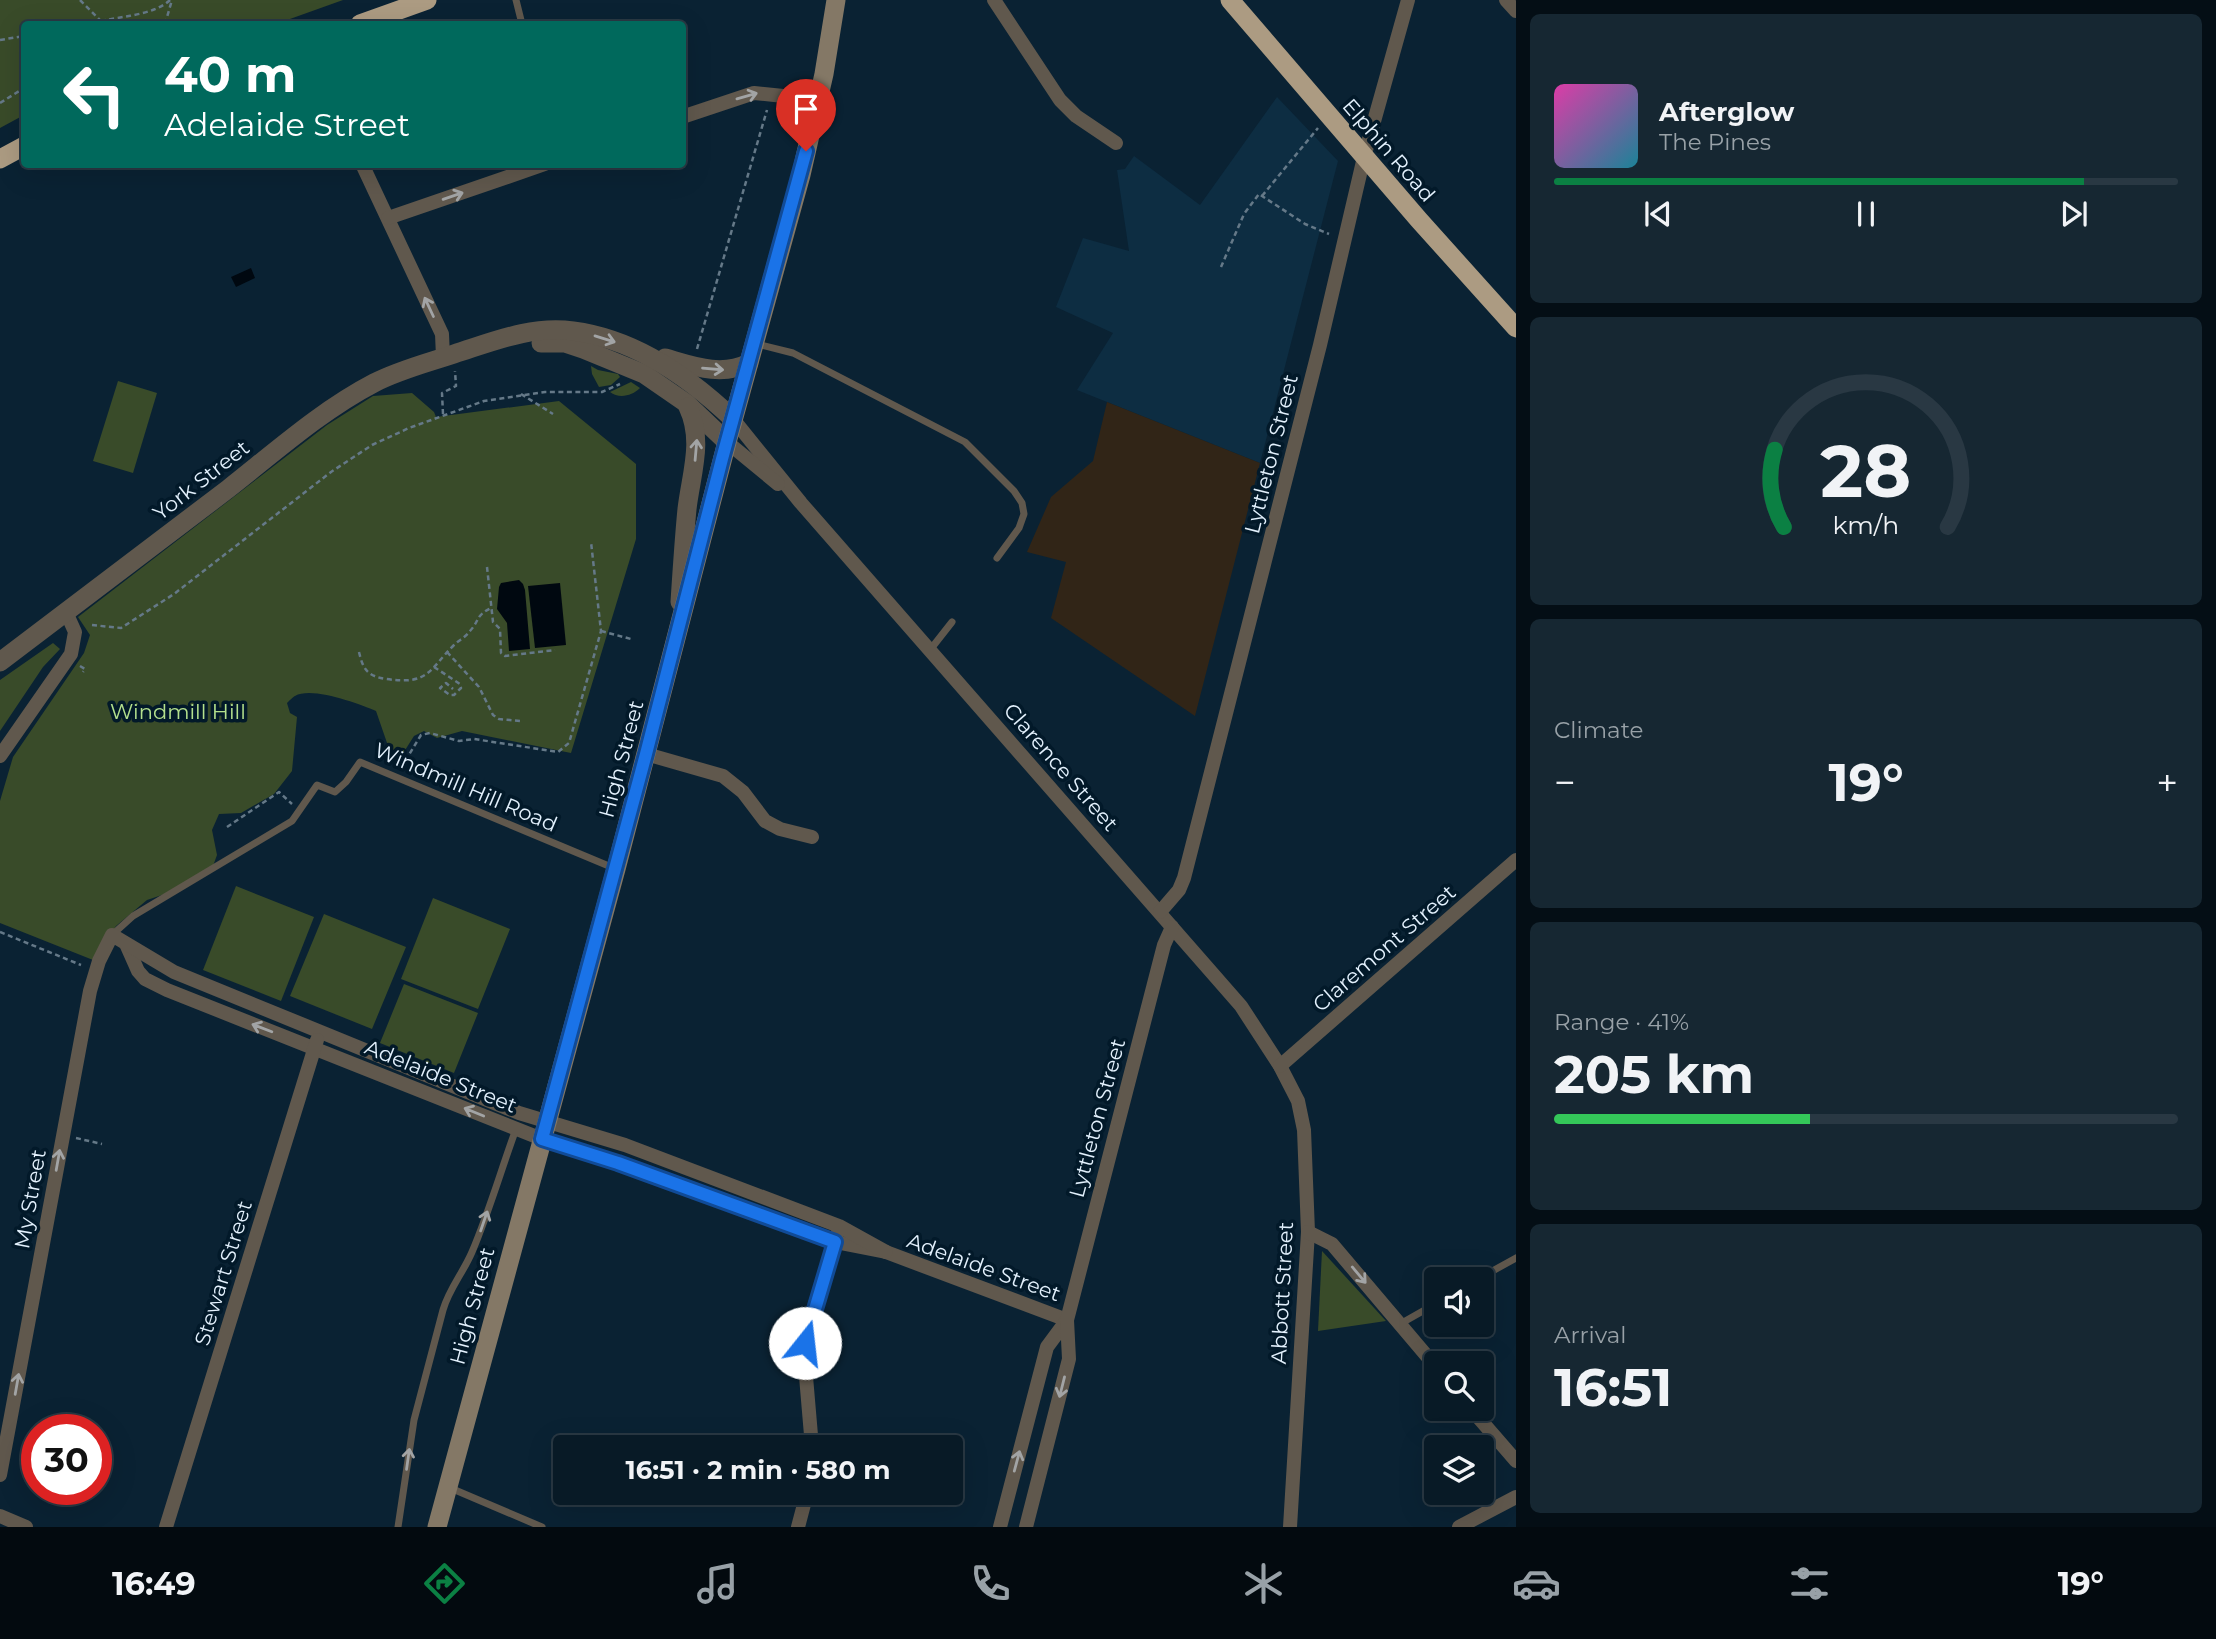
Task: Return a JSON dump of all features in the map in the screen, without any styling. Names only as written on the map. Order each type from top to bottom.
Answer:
[{"type":"highway","points":[[368,21],[427,0]]},
{"type":"highway","name":"Elphin Road","points":[[1230,0],[1364,157],[1516,328]]},
{"type":"highway","points":[[0,159],[21,148]]},
{"type":"main road","name":"High Street","points":[[437,1527],[616,869],[679,621],[755,343],[817,104],[836,0]]},
{"type":"street","points":[[994,0],[1060,100],[1076,116],[1116,144]]},
{"type":"street","name":"Lyttleton Street","points":[[1160,912],[1179,890],[1184,878],[1320,345],[1364,157],[1408,0]]},
{"type":"street","points":[[1506,0],[1516,11]]},
{"type":"street","points":[[686,116],[754,93],[772,93],[817,104]]},
{"type":"street","points":[[364,168],[442,334],[449,364]]},
{"type":"street","points":[[388,218],[533,168]]},
{"type":"street","name":"York Street","points":[[449,364],[512,336],[534,331],[556,330],[594,335],[630,348],[681,375],[733,419]]},
{"type":"street","name":"York Street","points":[[0,662],[329,412],[384,379],[519,345],[565,343],[644,374],[686,403],[727,442]]},
{"type":"street","points":[[630,348],[708,370],[732,370],[749,363]]},
{"type":"street","points":[[679,621],[686,524],[697,440],[696,425],[686,403]]},
{"type":"street","name":"Clarence Street","points":[[733,419],[801,503],[1241,1006],[1280,1066]]},
{"type":"street","name":"Clarence Street","points":[[727,442],[801,503]]},
{"type":"street","points":[[0,756],[71,654],[75,632],[66,612]]},
{"type":"street","points":[[646,754],[723,776],[743,792],[765,821],[780,830],[811,837]]},
{"type":"street","name":"Claremont Street","points":[[1280,1066],[1516,860]]},
{"type":"street","name":"Lyttleton Street","points":[[1026,1527],[1069,1359],[1067,1320],[1164,945],[1172,927]]},
{"type":"street","name":"My Street","points":[[0,1475],[95,971],[118,938]]},
{"type":"street","name":"Adelaide Street","points":[[118,938],[174,972],[519,1113],[544,1129],[618,1163],[835,1242],[886,1252]]},
{"type":"street","name":"Adelaide Street","points":[[118,938],[142,976],[167,990],[516,1129],[544,1129],[625,1145],[839,1226],[886,1252],[1067,1320]]},
{"type":"street","points":[[167,990],[174,972]]},
{"type":"street","points":[[192,1000],[199,982]]},
{"type":"street","points":[[237,1018],[244,1001]]},
{"type":"street","name":"Stewart Street","points":[[166,1527],[320,1032]]},
{"type":"street","name":"Abbott Street","points":[[1280,1066],[1298,1101],[1304,1130],[1308,1232],[1290,1527]]},
{"type":"street","points":[[439,1098],[445,1083]]},
{"type":"street","points":[[516,1129],[519,1113]]},
{"type":"street","points":[[618,1163],[625,1145]]},
{"type":"street","points":[[688,1188],[694,1171]]},
{"type":"street","points":[[742,1208],[748,1192]]},
{"type":"street","points":[[787,1225],[793,1209]]},
{"type":"street","points":[[811,1435],[804,1353],[839,1226]]},
{"type":"street","points":[[1308,1232],[1332,1244],[1424,1353]]},
{"type":"street","name":"Lyttleton Street","points":[[1000,1527],[1047,1347],[1067,1320]]},
{"type":"street","points":[[1481,1421],[1516,1461]]},
{"type":"street","points":[[1460,1527],[1516,1497]]},
{"type":"street","points":[[798,1527],[804,1505]]},
{"type":"street","points":[[0,1516],[26,1527]]},
{"type":"lane","points":[[516,0],[521,21]]},
{"type":"lane","points":[[755,343],[793,353],[965,442],[1022,503],[1024,514],[1019,528],[997,558]]},
{"type":"lane","points":[[930,650],[952,622]]},
{"type":"lane","name":"Windmill Hill Road","points":[[118,938],[133,916],[292,821],[317,785],[335,792],[360,762],[616,869]]},
{"type":"lane","points":[[398,1527],[414,1420],[443,1310],[451,1288],[475,1244],[516,1129]]},
{"type":"lane","points":[[657,1177],[663,1160]]},
{"type":"lane","points":[[1494,1270],[1516,1258]]},
{"type":"lane","points":[[1400,1325],[1424,1311]]},
{"type":"lane","points":[[447,1487],[542,1527]]},
{"type":"path","points":[[80,0],[99,21]]},
{"type":"path","points":[[109,21],[150,11],[171,0]]},
{"type":"path","points":[[166,21],[171,0]]},
{"type":"path","points":[[0,40],[21,36]]},
{"type":"path","points":[[0,103],[21,90]]},
{"type":"path","points":[[696,351],[772,93]]},
{"type":"path","points":[[1262,196],[1329,116]]},
{"type":"path","points":[[1221,267],[1244,214],[1259,194],[1305,225],[1345,240]]},
{"type":"path","points":[[443,414],[442,393],[456,386],[449,364]]},
{"type":"path","points":[[92,625],[121,628],[174,594],[331,472],[372,445],[443,414],[484,401],[545,392],[602,392],[619,385]]},
{"type":"path","points":[[522,394],[553,414]]},
{"type":"path","points":[[398,777],[421,735],[430,733],[459,741],[474,739],[558,752],[569,743],[601,631],[591,542]]},
{"type":"path","points":[[487,568],[493,622],[500,629],[501,653],[505,656],[555,650]]},
{"type":"path","points":[[359,652],[363,668],[373,676],[406,680],[425,677],[447,652],[472,630],[481,612],[491,608]]},
{"type":"path","points":[[601,631],[631,639]]},
{"type":"path","points":[[447,652],[479,688],[493,715],[499,719],[520,722]]},
{"type":"path","points":[[80,666],[85,669],[83,673]]},
{"type":"path","points":[[434,667],[455,679],[461,688],[454,695],[440,688],[446,683],[453,689]]},
{"type":"path","points":[[227,827],[279,792],[299,811]]},
{"type":"path","points":[[0,932],[95,971]]},
{"type":"path","points":[[63,1135],[102,1144]]},
{"type":"shaded area","points":[[1277,97],[1338,161],[1260,463],[1077,390],[1113,333],[1056,307],[1083,238],[1129,251],[1117,170],[1125,169],[1134,156],[1200,205]]},
{"type":"shaded area","points":[[251,268],[255,278],[236,287],[231,277]]},
{"type":"shaded area","points":[[1107,402],[1260,463],[1195,716],[1051,618],[1066,562],[1027,552],[1051,497],[1093,461]]},
{"type":"shaded area","points":[[519,580],[525,590],[530,649],[509,651],[507,623],[497,609],[499,587],[501,583]]},
{"type":"shaded area","points":[[560,583],[566,645],[535,648],[528,586]]},
{"type":"green space","points":[[0,0],[343,0],[284,21],[21,21],[21,117],[0,128]]},
{"type":"green space","points":[[591,366],[620,377],[611,385],[599,387]]},
{"type":"green space","points":[[118,381],[157,393],[133,473],[93,461]]},
{"type":"green space","points":[[631,382],[640,388],[625,396],[610,392]]},
{"type":"green space","name":"Windmill Hill","points":[[412,393],[434,412],[436,417],[559,401],[636,464],[636,539],[571,753],[462,731],[437,738],[424,731],[414,736],[395,766],[376,711],[336,697],[303,693],[294,696],[287,703],[290,713],[297,717],[292,771],[274,794],[241,813],[219,814],[212,830],[217,855],[213,866],[168,893],[147,900],[116,926],[93,960],[0,923],[0,801],[13,757],[84,653],[90,635],[78,617],[327,425],[373,396]]},
{"type":"green space","points":[[53,643],[60,649],[43,667],[0,731],[0,680]]},
{"type":"green space","points":[[236,886],[314,917],[281,1001],[203,970]]},
{"type":"green space","points":[[433,898],[510,929],[478,1009],[401,979]]},
{"type":"green space","points":[[324,914],[406,947],[372,1029],[290,996]]},
{"type":"green space","points":[[404,984],[478,1013],[454,1073],[380,1043]]},
{"type":"green space","points":[[1322,1251],[1386,1321],[1318,1331]]},
{"type":"route","points":[[805,1343],[835,1242],[618,1163],[542,1139],[806,151]]}]
